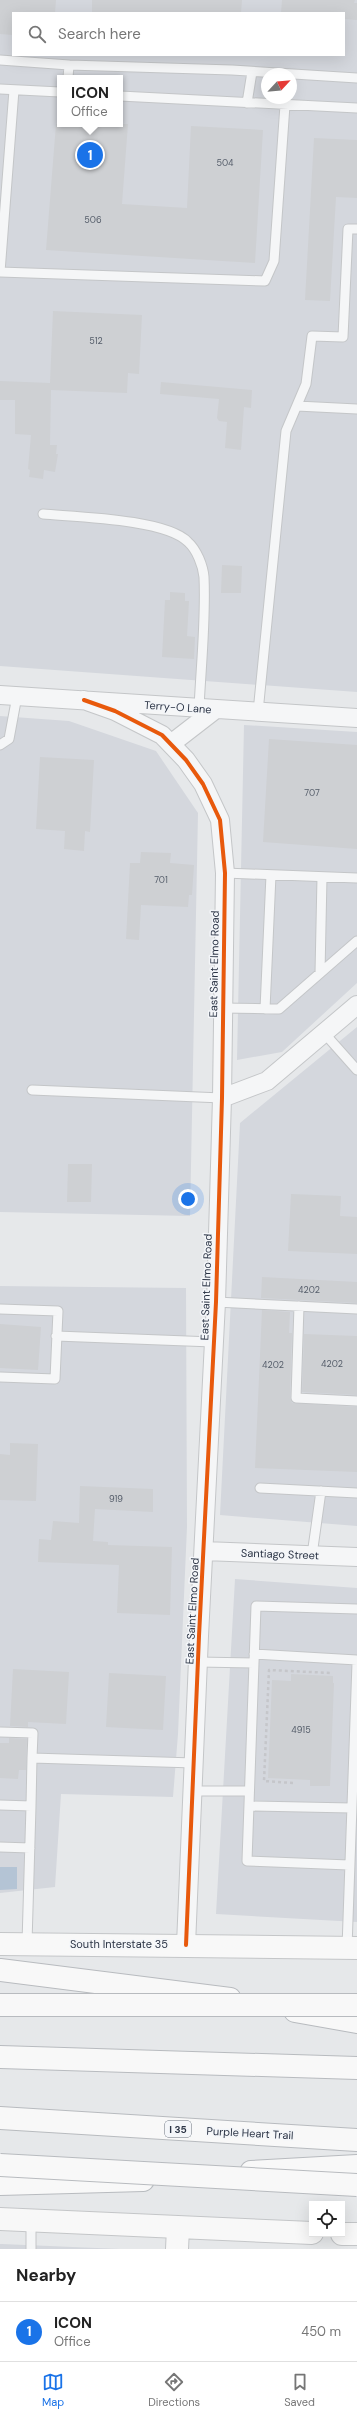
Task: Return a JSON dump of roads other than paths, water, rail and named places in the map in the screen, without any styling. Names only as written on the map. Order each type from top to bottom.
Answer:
[{"type":"main road","name":"South Interstate 35","points":[[0,1944],[27,1943],[352,1948]]},
{"type":"main road","points":[[0,1970],[213,1996],[357,2022]]},
{"type":"main road","points":[[0,2005],[357,2005]]},
{"type":"main road","points":[[0,2057],[357,2068]]},
{"type":"main road","name":"Purple Heart Trail","points":[[0,2118],[357,2140]]},
{"type":"main road","points":[[0,2165],[357,2184]]},
{"type":"main road","points":[[0,2184],[110,2183],[357,2166]]},
{"type":"main road","points":[[0,2219],[309,2233]]},
{"type":"main road","points":[[177,2249],[178,2228]]},
{"type":"main road","points":[[345,2234],[357,2234]]},
{"type":"street","name":"Terry-O Lane","points":[[8,695],[357,718]]},
{"type":"street","name":"East Saint Elmo Road","points":[[84,700],[133,719],[162,735],[172,743],[203,784],[220,820],[225,873],[222,1098],[216,1302],[198,1662],[194,1791],[186,1945]]},
{"type":"street","points":[[172,743],[208,709]]},
{"type":"street","points":[[222,1098],[267,1081],[357,1006]]},
{"type":"street","name":"Santiago Street","points":[[204,1551],[357,1557]]},
{"type":"lane","points":[[0,60],[69,65],[252,72],[357,78]]},
{"type":"lane","points":[[68,75],[69,65]]},
{"type":"lane","points":[[247,103],[252,72]]},
{"type":"lane","points":[[0,89],[57,92]]},
{"type":"lane","points":[[14,90],[0,272],[265,281],[274,261],[285,105]]},
{"type":"lane","points":[[123,96],[357,108]]},
{"type":"lane","points":[[258,712],[286,431],[306,384],[312,336],[343,336],[348,229],[357,229]]},
{"type":"lane","points":[[297,406],[357,409]]},
{"type":"lane","points":[[43,514],[118,521],[164,528],[188,541],[197,554],[204,576],[208,709]]},
{"type":"lane","points":[[0,745],[9,739],[8,695]]},
{"type":"lane","points":[[225,873],[357,878]]},
{"type":"lane","points":[[265,1009],[271,874]]},
{"type":"lane","points":[[320,973],[322,877]]},
{"type":"lane","points":[[222,1008],[279,1009],[357,941]]},
{"type":"lane","points":[[325,1034],[357,1070]]},
{"type":"lane","points":[[32,1090],[222,1098]]},
{"type":"lane","points":[[216,1302],[357,1309]]},
{"type":"lane","points":[[299,1306],[296,1398],[357,1401]]},
{"type":"lane","points":[[0,1309],[58,1311],[55,1379],[0,1377]]},
{"type":"lane","points":[[56,1336],[213,1342]]},
{"type":"lane","points":[[260,1488],[357,1493]]},
{"type":"lane","points":[[312,1555],[321,1491]]},
{"type":"lane","points":[[348,1865],[247,1861],[249,1791],[256,1606],[357,1609]]},
{"type":"lane","points":[[198,1662],[254,1659],[357,1661],[348,1865],[352,1948]]},
{"type":"lane","points":[[0,1732],[33,1733],[27,1943]]},
{"type":"lane","points":[[32,1758],[194,1763]]},
{"type":"lane","points":[[194,1791],[249,1791]]},
{"type":"lane","points":[[0,1805],[31,1806]]},
{"type":"lane","points":[[249,1806],[351,1808]]},
{"type":"lane","points":[[0,1847],[30,1848]]},
{"type":"lane","points":[[31,2221],[31,2249]]},
{"type":"water","points":[[0,1867],[17,1867],[17,1889],[0,1890]]},
{"type":"place","name":"ICON","points":[[90,155]]}]
